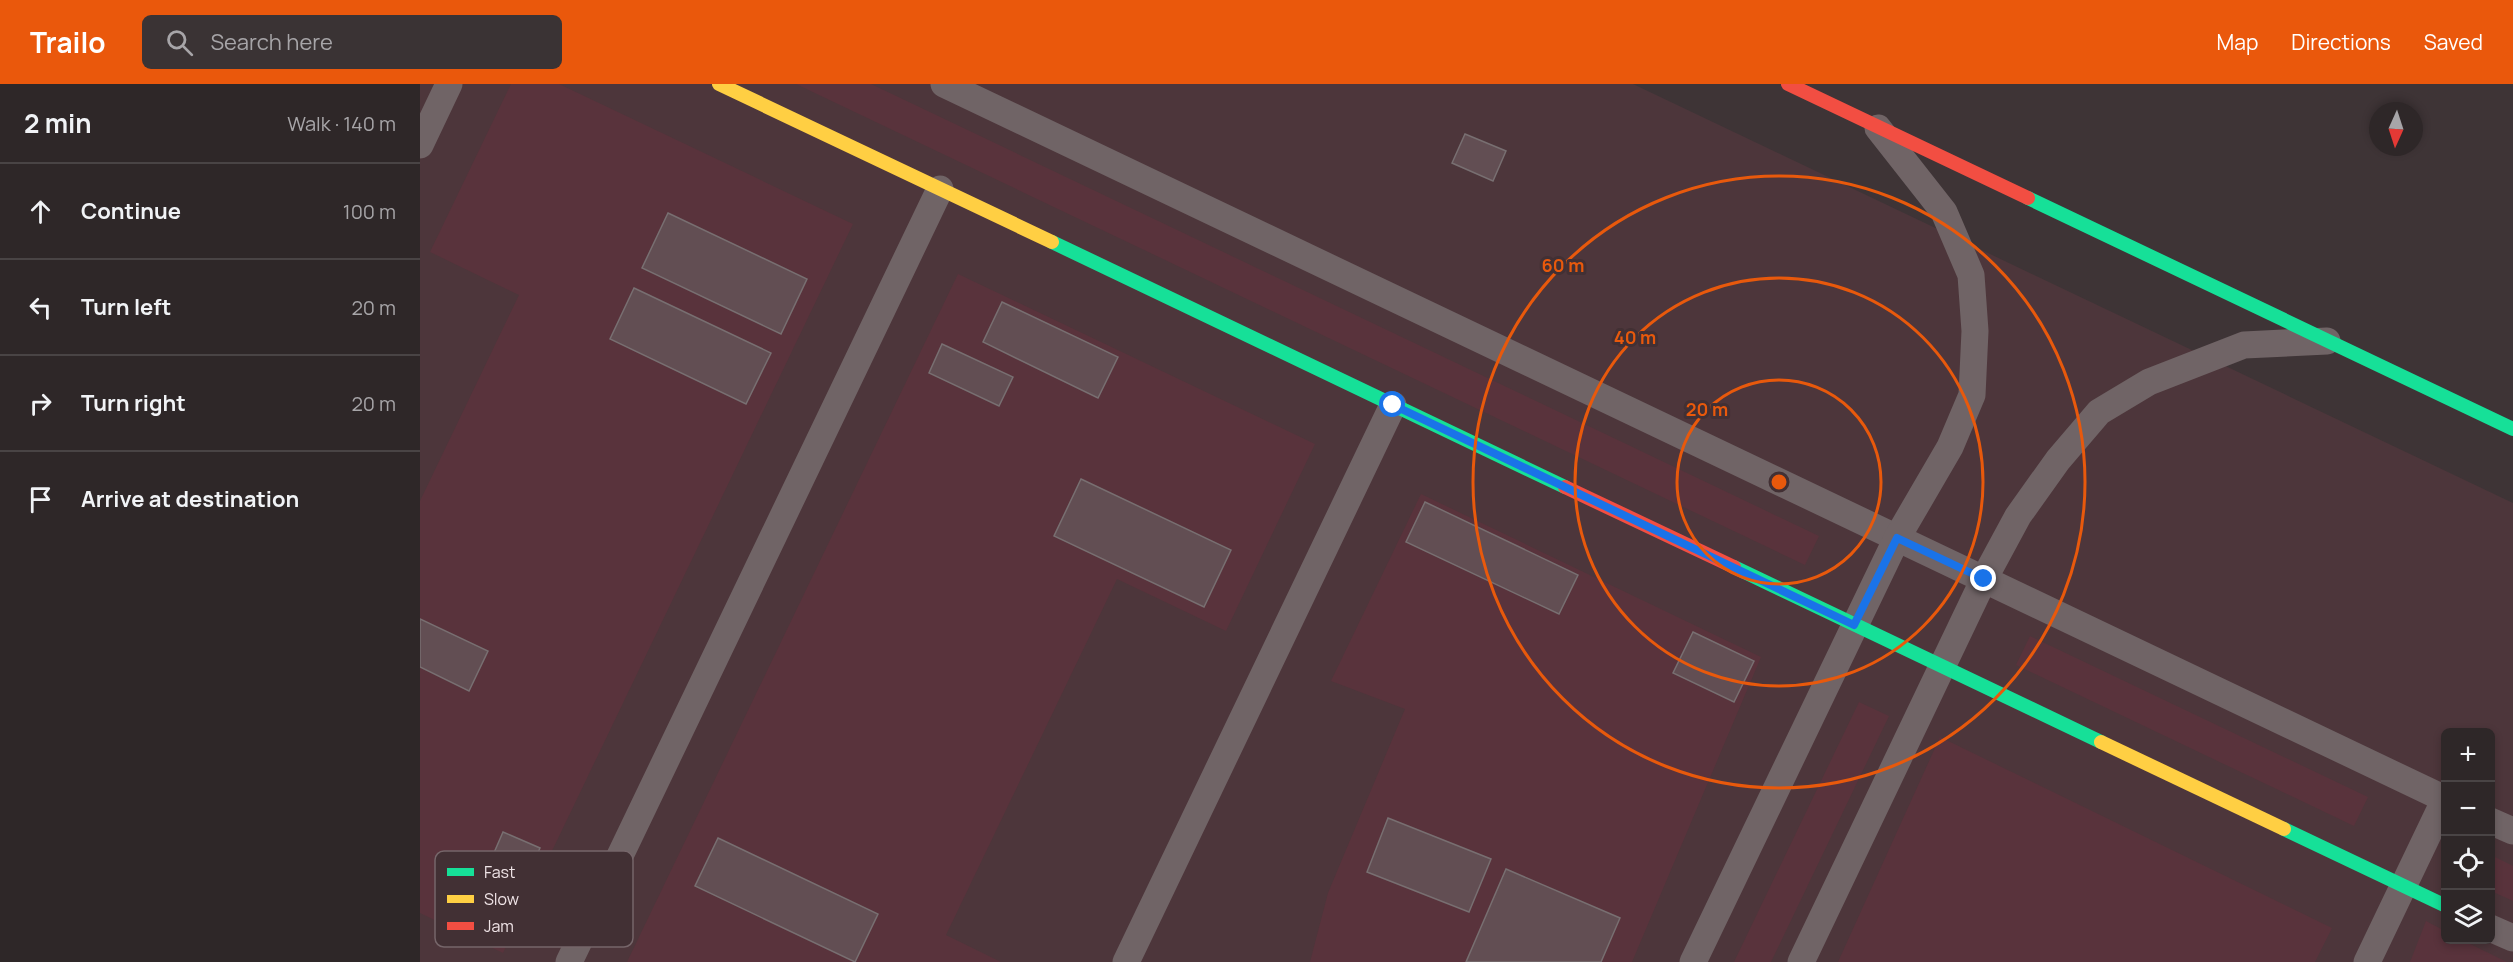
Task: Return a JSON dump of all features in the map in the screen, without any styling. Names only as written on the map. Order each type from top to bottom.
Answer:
[{"type":"street","points":[[420,145],[449,84]]},
{"type":"street","points":[[719,84],[2441,904]]},
{"type":"street","points":[[944,84],[2441,797]]},
{"type":"street","points":[[1788,84],[2513,429]]},
{"type":"street","points":[[1693,962],[1854,625],[1897,538],[1950,447],[1972,395],[1975,331],[1971,274],[1944,212],[1877,127]]},
{"type":"street","points":[[622,851],[940,189]]},
{"type":"street","points":[[1801,962],[1984,579],[2018,516],[2058,460],[2098,412],[2149,382],[2244,345],[2327,341]]},
{"type":"street","points":[[1125,962],[1393,405]]},
{"type":"street","points":[[2367,962],[2441,807]]},
{"type":"street","points":[[2495,823],[2513,831]]},
{"type":"street","points":[[2495,930],[2513,938]]},
{"type":"street","points":[[569,962],[576,947]]},
{"type":"shaded area","points":[[420,84],[1633,84],[2513,503],[2513,962],[420,962]]},
{"type":"shaded area","points":[[511,84],[559,84],[853,224],[552,851],[435,851],[435,920],[420,913],[420,501],[519,295],[430,252]]},
{"type":"shaded area","points":[[796,84],[871,84],[1819,536],[1805,565]]},
{"type":"shaded area","points":[[958,274],[1315,444],[1226,631],[1117,579],[946,935],[1001,962],[627,962]]},
{"type":"shaded area","points":[[1421,494],[1761,657],[1632,962],[1310,962],[1328,893],[1405,709],[1331,681]]},
{"type":"shaded area","points":[[2030,636],[2368,797],[2354,826],[2016,665]]},
{"type":"shaded area","points":[[1859,702],[1889,716],[1771,962],[1734,962]]},
{"type":"shaded area","points":[[1940,737],[2332,928],[2315,962],[1838,962]]},
{"type":"shaded area","points":[[2495,857],[2513,866],[2513,901],[2495,893]]},
{"type":"shaded area","points":[[2426,921],[2441,929],[2441,944],[2470,944],[2507,962],[2410,962]]},
{"type":"shaded area","points":[[491,947],[506,947],[503,953]]},
{"type":"building","points":[[1465,134],[1506,151],[1493,181],[1452,163]]},
{"type":"building","points":[[668,213],[807,279],[781,334],[642,268]]},
{"type":"building","points":[[634,288],[771,353],[746,404],[610,339]]},
{"type":"building","points":[[1002,302],[1118,357],[1098,398],[983,342]]},
{"type":"building","points":[[942,344],[1013,377],[999,406],[929,373]]},
{"type":"building","points":[[1081,479],[1231,550],[1204,607],[1054,536]]},
{"type":"building","points":[[1425,502],[1578,575],[1559,614],[1406,542]]},
{"type":"building","points":[[420,619],[488,651],[469,691],[420,667]]},
{"type":"building","points":[[1693,632],[1754,661],[1734,702],[1673,673]]},
{"type":"building","points":[[1388,818],[1491,859],[1469,912],[1367,872]]},
{"type":"building","points":[[503,832],[540,848],[539,851],[495,851]]},
{"type":"building","points":[[718,838],[878,914],[855,962],[695,886]]},
{"type":"building","points":[[1506,869],[1620,918],[1601,962],[1466,962]]},
{"type":"traffic: fast","points":[[2028,198],[2513,429]]},
{"type":"traffic: fast","points":[[1052,242],[1565,487]]},
{"type":"traffic: fast","points":[[1734,567],[2101,742]]},
{"type":"traffic: fast","points":[[2284,829],[2441,904]]},
{"type":"traffic: slow","points":[[719,84],[1052,242]]},
{"type":"traffic: slow","points":[[2101,742],[2284,829]]},
{"type":"traffic: jam","points":[[1788,84],[2028,198]]},
{"type":"traffic: jam","points":[[1565,487],[1734,567]]},
{"type":"route","points":[[1393,405],[1854,625],[1897,538],[1984,579]]}]
